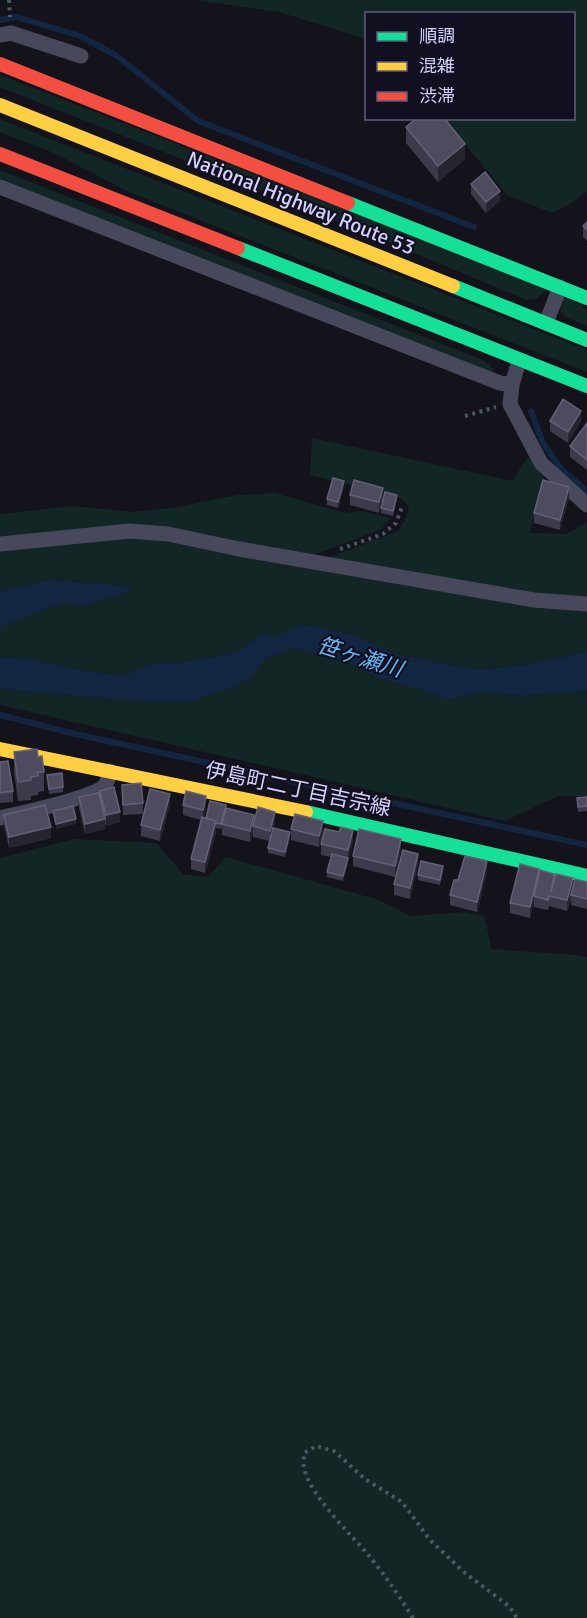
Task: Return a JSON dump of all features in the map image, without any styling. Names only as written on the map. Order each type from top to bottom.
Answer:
[{"type":"main road","points":[[0,64],[587,298]]},
{"type":"main road","name":"National Highway Route 53","points":[[0,105],[587,340]]},
{"type":"main road","points":[[0,154],[587,386]]},
{"type":"main road","name":"伊島町二丁目吉宗線","points":[[0,749],[350,821],[587,876]]},
{"type":"street","points":[[0,35],[11,33],[81,56]]},
{"type":"street","points":[[0,187],[500,383],[512,385]]},
{"type":"street","points":[[546,324],[560,287]]},
{"type":"street","points":[[519,360],[512,385],[510,404],[541,463],[587,505]]},
{"type":"street","points":[[0,544],[129,531],[168,534],[238,549],[534,600],[587,604]]},
{"type":"street","points":[[0,818],[81,797],[99,790],[107,783],[110,771]]},
{"type":"path","points":[[9,0],[10,12]]},
{"type":"path","points":[[465,416],[510,404]]},
{"type":"path","points":[[314,562],[320,556],[383,534],[396,523],[402,507]]},
{"type":"path","points":[[413,1618],[398,1593],[309,1483],[304,1468],[304,1453],[316,1446],[334,1451],[364,1479],[402,1502],[430,1540],[465,1573],[509,1606],[517,1618]]},
{"type":"green space","points":[[194,0],[587,0],[587,191],[570,204],[552,213],[507,195],[445,120],[575,120],[575,12],[365,12],[365,39],[279,12]]},
{"type":"green space","points":[[0,75],[547,288],[537,299],[527,300],[323,215],[0,87]]},
{"type":"green space","points":[[0,119],[587,350],[587,372],[131,193],[54,153],[0,132]]},
{"type":"green space","points":[[0,170],[483,360],[490,365],[493,370],[492,374],[0,181]]},
{"type":"green space","points":[[566,298],[587,310],[587,326],[565,317],[560,310],[561,301]]},
{"type":"green space","points":[[312,438],[512,481],[528,457],[545,475],[530,533],[567,534],[587,522],[587,597],[534,594],[325,559],[398,531],[409,507],[401,498],[310,475]]},
{"type":"green space","points":[[275,493],[344,513],[362,511],[391,518],[380,530],[310,556],[170,528],[0,539],[0,514],[73,506],[133,512],[172,508],[238,495]]},
{"type":"green space","points":[[130,535],[587,609],[587,652],[480,670],[399,655],[351,634],[302,624],[277,637],[262,635],[234,653],[181,662],[150,664],[124,676],[68,668],[32,659],[0,657],[0,627],[61,603],[86,606],[95,601],[130,592],[130,587],[48,580],[0,591],[0,548]]},
{"type":"green space","points":[[292,648],[344,661],[376,677],[452,700],[480,692],[520,696],[587,691],[587,797],[558,796],[505,821],[0,705],[0,689],[111,699],[230,689],[248,680],[266,659]]},
{"type":"green space","points":[[74,839],[156,843],[183,874],[208,877],[226,857],[379,900],[411,916],[466,912],[484,916],[492,949],[587,957],[587,1618],[0,1618],[0,858]]},
{"type":"water","points":[[48,580],[130,587],[130,592],[95,601],[86,606],[61,603],[0,627],[0,591]]},
{"type":"water","name":"笹ヶ瀬川","points":[[302,624],[351,634],[399,655],[480,670],[527,664],[587,652],[587,691],[520,696],[480,692],[452,700],[376,677],[344,661],[292,648],[266,659],[248,680],[230,689],[187,702],[111,699],[0,689],[0,657],[32,659],[68,668],[124,676],[150,664],[181,662],[234,653],[262,635],[277,636]]},
{"type":"building","points":[[415,120],[446,120],[465,144],[438,166],[406,127]]},
{"type":"building","points":[[485,172],[500,191],[486,202],[471,184]]},
{"type":"building","points":[[563,399],[581,411],[568,432],[550,421]]},
{"type":"building","points":[[587,423],[587,460],[570,446]]},
{"type":"building","points":[[333,478],[344,481],[338,502],[327,499]]},
{"type":"building","points":[[354,480],[383,488],[379,502],[350,495]]},
{"type":"building","points":[[543,480],[569,487],[560,520],[534,513]]},
{"type":"building","points":[[385,492],[397,495],[393,511],[381,508]]},
{"type":"building","points":[[37,749],[38,757],[42,756],[44,772],[37,772],[38,776],[31,777],[31,780],[18,782],[14,752]]},
{"type":"building","points":[[8,761],[13,791],[0,793],[0,762]]},
{"type":"building","points":[[62,773],[63,787],[49,789],[47,775]]},
{"type":"building","points":[[141,783],[143,803],[123,805],[122,785]]},
{"type":"building","points":[[114,787],[120,812],[106,815],[100,791]]},
{"type":"building","points":[[150,789],[170,794],[160,830],[141,825]]},
{"type":"building","points":[[186,791],[206,796],[203,810],[183,805]]},
{"type":"building","points":[[99,793],[105,819],[85,824],[79,797]]},
{"type":"building","points":[[587,797],[587,806],[578,807],[577,798]]},
{"type":"building","points":[[210,801],[226,805],[221,824],[206,818]]},
{"type":"building","points":[[45,805],[51,827],[9,837],[4,815]]},
{"type":"building","points":[[73,806],[76,819],[56,824],[53,811]]},
{"type":"building","points":[[258,807],[275,812],[270,831],[253,826]]},
{"type":"building","points":[[226,808],[254,815],[250,831],[222,824]]},
{"type":"building","points":[[295,814],[323,821],[319,836],[291,829]]},
{"type":"building","points":[[202,817],[216,821],[205,862],[191,859]]},
{"type":"building","points":[[341,827],[353,830],[348,850],[321,844],[325,829],[339,832]]},
{"type":"building","points":[[273,828],[290,832],[285,852],[268,848]]},
{"type":"building","points":[[359,829],[401,839],[395,866],[353,856]]},
{"type":"building","points":[[403,850],[418,854],[410,888],[394,884]]},
{"type":"building","points":[[332,854],[348,858],[343,876],[327,872]]},
{"type":"building","points":[[465,856],[487,861],[477,902],[450,895],[454,880],[458,880]]},
{"type":"building","points":[[421,861],[443,866],[440,880],[418,875]]},
{"type":"building","points":[[520,864],[539,869],[530,907],[510,903]]},
{"type":"building","points":[[540,870],[554,874],[551,892],[556,874],[573,878],[567,900],[549,896],[548,900],[534,896]]},
{"type":"building","points":[[575,879],[587,882],[587,899],[571,895]]},
{"type":"waterway","points":[[0,20],[17,17],[80,36],[117,56],[198,121],[474,227]]},
{"type":"waterway","points":[[531,411],[543,443],[562,470],[587,491]]},
{"type":"waterway","points":[[0,715],[75,734],[587,845]]},
{"type":"traffic: fast","points":[[348,203],[587,298]]},
{"type":"traffic: fast","points":[[238,248],[587,386]]},
{"type":"traffic: fast","points":[[453,286],[587,340]]},
{"type":"traffic: fast","points":[[306,812],[587,876]]},
{"type":"traffic: slow","points":[[0,105],[453,286]]},
{"type":"traffic: slow","points":[[0,749],[306,812]]},
{"type":"traffic: jam","points":[[0,64],[348,203]]},
{"type":"traffic: jam","points":[[0,154],[238,248]]}]
